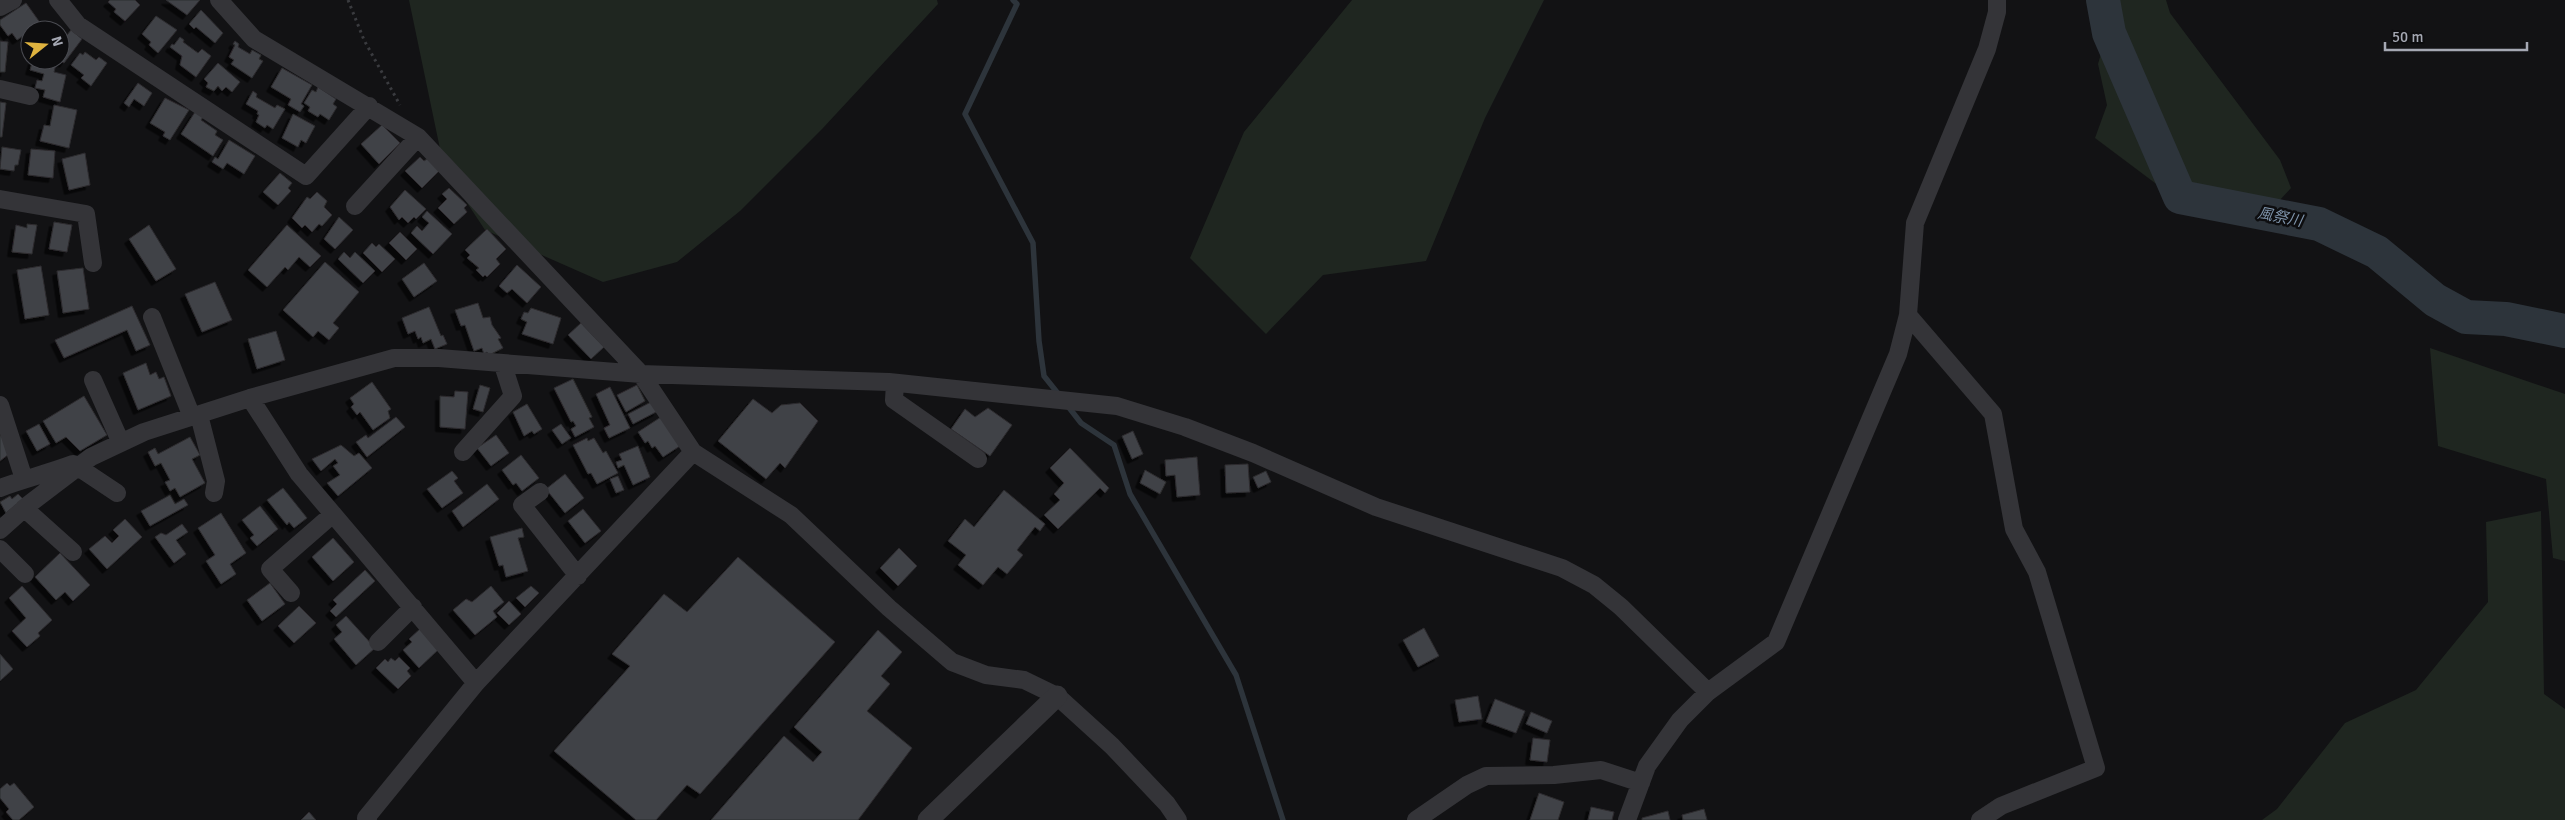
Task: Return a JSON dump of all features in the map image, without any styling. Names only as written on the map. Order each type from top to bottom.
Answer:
[{"type":"street","points":[[0,7],[13,0]]},
{"type":"street","points":[[58,0],[78,25],[306,176],[368,106]]},
{"type":"street","points":[[219,0],[254,39],[418,137],[641,374],[693,452],[791,515],[889,608],[952,662],[986,674],[1024,680],[1057,696],[1112,746],[1167,804],[1178,820]]},
{"type":"street","points":[[1627,820],[1647,766],[1680,720],[1708,692],[1776,642],[1898,354],[1908,315],[1915,222],[1987,49],[1997,12],[1997,0]]},
{"type":"street","points":[[0,89],[30,96]]},
{"type":"street","points":[[355,206],[418,137]]},
{"type":"street","points":[[0,199],[86,214],[93,263]]},
{"type":"street","points":[[1908,315],[1992,414],[2014,528],[2037,572],[2096,768],[2001,806],[1980,820]]},
{"type":"street","points":[[152,317],[195,416],[216,481],[214,493]]},
{"type":"street","points":[[0,488],[24,479],[38,478],[84,462],[144,432],[250,398],[394,358],[439,358],[503,365],[641,374],[895,383],[1117,406],[1185,427],[1244,450],[1376,507],[1562,568],[1594,585],[1622,607],[1708,692]]},
{"type":"street","points":[[463,452],[513,396],[503,365]]},
{"type":"street","points":[[93,380],[121,443]]},
{"type":"street","points":[[895,383],[894,400],[978,458]]},
{"type":"street","points":[[250,398],[299,474],[476,683]]},
{"type":"street","points":[[0,405],[24,479]]},
{"type":"street","points":[[366,819],[476,683],[693,452]]},
{"type":"street","points":[[84,462],[117,493]]},
{"type":"street","points":[[0,530],[24,508],[84,462]]},
{"type":"street","points":[[540,492],[522,505],[578,576]]},
{"type":"street","points":[[24,508],[73,552]]},
{"type":"street","points":[[291,593],[270,569],[334,514]]},
{"type":"street","points":[[0,549],[25,574]]},
{"type":"street","points":[[378,642],[413,607]]},
{"type":"street","points":[[928,820],[1057,696]]},
{"type":"street","points":[[1416,820],[1461,788],[1486,776],[1554,775],[1601,770],[1640,783]]},
{"type":"path","points":[[348,0],[364,40],[405,114],[394,122]]},
{"type":"shaded area","points":[[409,0],[937,0],[938,4],[823,128],[740,211],[677,262],[603,282],[485,230],[444,168]]},
{"type":"shaded area","points":[[1352,0],[1544,0],[1485,118],[1426,261],[1323,275],[1266,334],[1190,258],[1244,132]]},
{"type":"shaded area","points":[[2117,0],[2166,0],[2170,13],[2280,160],[2291,188],[2279,201],[2254,195],[2212,216],[2155,183],[2095,138],[2107,105],[2098,64]]},
{"type":"shaded area","points":[[2430,348],[2565,394],[2565,561],[2553,558],[2546,479],[2438,446]]},
{"type":"shaded area","points":[[2541,511],[2544,694],[2565,709],[2565,820],[2262,820],[2277,809],[2345,723],[2416,690],[2488,602],[2486,522]]},
{"type":"building","points":[[110,0],[135,0],[140,5],[125,21],[114,12],[116,9],[108,2]]},
{"type":"building","points":[[166,0],[200,0],[187,15]]},
{"type":"building","points":[[26,3],[38,20],[20,20],[20,38],[17,40],[12,33],[8,36],[0,25],[0,20]]},
{"type":"building","points":[[201,10],[223,33],[215,43],[196,27],[194,29],[189,24]]},
{"type":"building","points":[[156,16],[177,30],[158,53],[149,45],[151,42],[142,34]]},
{"type":"building","points":[[71,30],[82,39],[70,55]]},
{"type":"building","points":[[180,37],[184,40],[183,42],[198,53],[202,49],[211,56],[196,77],[180,65],[182,56],[170,47]]},
{"type":"building","points":[[0,41],[8,42],[5,72],[0,72]]},
{"type":"building","points":[[235,41],[239,44],[238,47],[250,54],[252,50],[261,55],[259,59],[263,61],[252,78],[231,64],[234,60],[229,57]]},
{"type":"building","points":[[85,52],[96,60],[99,57],[107,63],[91,86],[81,78],[84,75],[71,65],[80,53],[83,55]]},
{"type":"building","points":[[218,63],[240,82],[232,92],[226,87],[222,91],[218,86],[214,91],[206,87],[208,83],[204,79]]},
{"type":"building","points":[[282,68],[312,85],[301,104],[304,106],[300,112],[288,105],[291,99],[271,87]]},
{"type":"building","points":[[30,70],[54,70],[54,72],[66,75],[60,102],[43,97],[45,90],[35,88],[37,80],[42,81],[44,74]]},
{"type":"building","points":[[138,83],[152,93],[144,106],[134,99],[129,107],[124,103]]},
{"type":"building","points":[[318,87],[336,99],[333,104],[337,107],[329,120],[320,114],[318,117],[308,111],[310,107],[304,103],[312,90],[316,92]]},
{"type":"building","points":[[253,91],[257,94],[256,97],[275,108],[277,105],[285,109],[273,129],[267,125],[265,128],[256,122],[259,115],[257,114],[258,111],[246,104]]},
{"type":"building","points":[[165,98],[189,110],[170,140],[163,136],[165,132],[150,123]]},
{"type":"building","points":[[0,102],[6,103],[2,137],[0,137]]},
{"type":"building","points":[[54,105],[77,110],[69,148],[40,141],[44,125],[50,126]]},
{"type":"building","points":[[195,112],[203,117],[201,120],[217,131],[215,135],[223,140],[213,156],[181,134]]},
{"type":"building","points":[[293,114],[315,126],[306,143],[301,140],[298,147],[282,138]]},
{"type":"building","points":[[382,125],[400,143],[379,164],[361,144]]},
{"type":"building","points":[[229,140],[255,156],[244,174],[227,163],[223,169],[212,162],[215,157],[218,159]]},
{"type":"building","points":[[2,147],[21,150],[18,165],[15,165],[14,171],[0,169]]},
{"type":"building","points":[[31,149],[55,151],[53,178],[28,175]]},
{"type":"building","points":[[85,153],[90,185],[69,190],[62,159]]},
{"type":"building","points":[[420,157],[424,161],[427,159],[439,171],[422,188],[405,171]]},
{"type":"building","points":[[280,173],[292,183],[288,188],[291,191],[278,205],[263,192]]},
{"type":"building","points":[[449,188],[467,205],[464,208],[467,212],[454,224],[438,208],[447,199],[442,194]]},
{"type":"building","points":[[405,190],[426,209],[416,219],[414,217],[408,223],[402,217],[399,220],[390,207]]},
{"type":"building","points":[[317,192],[327,201],[324,207],[332,215],[322,226],[319,224],[312,232],[305,225],[302,228],[292,218],[307,197],[310,199]]},
{"type":"building","points":[[427,211],[452,234],[433,254],[411,233],[417,226],[422,231],[429,223],[422,217]]},
{"type":"building","points":[[339,217],[353,230],[335,249],[324,239]]},
{"type":"building","points":[[54,222],[72,225],[67,252],[49,249]]},
{"type":"building","points":[[27,224],[37,225],[32,254],[12,252],[16,225],[27,228]]},
{"type":"building","points":[[149,225],[176,269],[156,281],[129,239]]},
{"type":"building","points":[[287,225],[321,256],[310,267],[299,257],[288,270],[285,267],[267,287],[248,270]]},
{"type":"building","points":[[487,229],[506,249],[496,259],[500,264],[487,277],[485,275],[483,277],[476,270],[479,268],[467,258],[470,255],[465,250]]},
{"type":"building","points":[[400,232],[417,249],[406,260],[389,243]]},
{"type":"building","points":[[372,243],[376,247],[379,244],[395,259],[382,272],[363,253]]},
{"type":"building","points":[[344,252],[350,258],[355,252],[375,271],[363,283],[338,259]]},
{"type":"building","points":[[325,262],[359,292],[333,323],[339,328],[329,340],[318,331],[313,337],[283,310]]},
{"type":"building","points":[[424,263],[437,281],[414,297],[402,279]]},
{"type":"building","points":[[517,265],[541,287],[527,303],[512,289],[507,293],[499,286]]},
{"type":"building","points":[[41,266],[49,315],[25,319],[17,270]]},
{"type":"building","points":[[83,268],[89,309],[63,313],[57,271]]},
{"type":"building","points":[[215,282],[232,320],[202,332],[185,294]]},
{"type":"building","points":[[478,303],[483,318],[490,317],[492,325],[501,338],[498,339],[503,348],[489,355],[487,352],[484,354],[482,348],[474,351],[465,325],[461,326],[455,310]]},
{"type":"building","points":[[132,306],[150,345],[136,351],[127,330],[64,358],[55,340]]},
{"type":"building","points":[[429,307],[441,336],[443,335],[447,344],[435,349],[431,339],[423,343],[421,337],[418,339],[415,331],[408,334],[402,318]]},
{"type":"building","points":[[531,308],[561,318],[553,344],[522,334],[527,322],[521,319],[524,312],[528,313]]},
{"type":"building","points":[[581,323],[604,347],[591,359],[568,335]]},
{"type":"building","points":[[276,331],[285,360],[257,369],[248,339]]},
{"type":"building","points":[[146,363],[150,375],[156,372],[159,379],[164,377],[171,396],[138,410],[123,373]]},
{"type":"building","points":[[573,379],[592,417],[589,418],[594,427],[575,437],[571,429],[576,426],[573,421],[571,422],[554,388]]},
{"type":"building","points":[[372,382],[391,409],[388,411],[390,418],[373,430],[360,412],[357,415],[351,407],[354,404],[350,398]]},
{"type":"building","points":[[480,385],[490,388],[483,412],[473,409]]},
{"type":"building","points":[[637,385],[645,401],[626,412],[617,395]]},
{"type":"building","points":[[610,387],[630,428],[609,438],[604,428],[610,425],[596,394]]},
{"type":"building","points":[[455,391],[468,392],[465,429],[440,427],[440,396],[454,397]]},
{"type":"building","points":[[84,396],[107,435],[80,451],[66,437],[56,443],[43,421]]},
{"type":"building","points":[[753,399],[772,413],[781,405],[800,403],[818,421],[785,468],[780,463],[766,479],[718,441]]},
{"type":"building","points":[[653,401],[658,411],[633,424],[628,414]]},
{"type":"building","points":[[527,404],[542,429],[534,434],[532,431],[524,436],[513,412]]},
{"type":"building","points":[[988,408],[1012,425],[990,456],[951,429],[965,409],[975,417]]},
{"type":"building","points":[[396,417],[405,427],[367,457],[356,442],[366,435],[368,438]]},
{"type":"building","points":[[661,417],[680,446],[663,457],[655,446],[652,448],[648,441],[645,443],[638,432]]},
{"type":"building","points":[[39,424],[50,444],[37,451],[26,431]]},
{"type":"building","points":[[561,424],[571,438],[562,444],[552,430]]},
{"type":"building","points":[[1133,431],[1143,454],[1132,459],[1122,436]]},
{"type":"building","points":[[3,435],[9,454],[0,461],[0,436]]},
{"type":"building","points":[[496,435],[509,453],[491,466],[477,448]]},
{"type":"building","points":[[190,437],[200,455],[192,459],[205,483],[180,497],[175,488],[170,491],[165,482],[170,480],[161,463],[155,466],[148,452],[155,448],[158,454]]},
{"type":"building","points":[[587,438],[588,441],[594,438],[603,453],[606,451],[618,473],[597,484],[591,473],[588,474],[573,445]]},
{"type":"building","points":[[341,445],[354,456],[359,453],[372,468],[338,496],[327,483],[340,475],[333,466],[338,463],[335,459],[321,471],[312,459]]},
{"type":"building","points":[[638,446],[650,477],[633,485],[624,465],[618,468],[616,462],[622,460],[619,454]]},
{"type":"building","points":[[1070,448],[1109,488],[1105,493],[1100,488],[1058,529],[1044,515],[1060,500],[1054,494],[1064,483],[1050,468]]},
{"type":"building","points":[[521,455],[539,478],[522,491],[516,483],[513,485],[502,470]]},
{"type":"building","points":[[1197,457],[1200,495],[1177,497],[1175,475],[1166,476],[1165,460]]},
{"type":"building","points":[[1248,464],[1250,492],[1226,493],[1225,465]]},
{"type":"building","points":[[1145,470],[1166,482],[1160,494],[1140,483]]},
{"type":"building","points":[[452,471],[458,478],[454,481],[463,493],[442,508],[427,489]]},
{"type":"building","points":[[1266,471],[1271,482],[1258,488],[1253,477]]},
{"type":"building","points":[[565,474],[584,498],[565,513],[546,489]]},
{"type":"building","points":[[618,476],[624,490],[616,493],[610,479]]},
{"type":"building","points":[[487,484],[499,499],[463,527],[452,511]]},
{"type":"building","points":[[283,488],[307,518],[294,528],[289,522],[287,525],[267,500]]},
{"type":"building","points":[[1004,490],[1045,524],[1040,531],[1035,527],[1017,550],[1023,555],[1007,574],[998,567],[983,585],[958,565],[966,555],[948,541],[965,519],[974,527]]},
{"type":"building","points":[[18,494],[23,499],[6,513],[0,502],[10,496],[12,499]]},
{"type":"building","points":[[170,495],[175,504],[184,499],[188,505],[150,526],[141,511]]},
{"type":"building","points":[[260,506],[278,529],[257,546],[250,538],[254,535],[242,520]]},
{"type":"building","points":[[583,509],[601,531],[585,543],[568,521]]},
{"type":"building","points":[[221,513],[246,553],[230,564],[236,574],[221,584],[206,561],[215,555],[198,528]]},
{"type":"building","points":[[125,519],[142,537],[107,569],[89,549],[105,536],[112,543],[119,536],[113,530]]},
{"type":"building","points":[[182,524],[188,532],[176,540],[186,554],[174,563],[155,537],[161,533],[166,535]]},
{"type":"building","points":[[522,528],[524,537],[518,538],[528,571],[506,577],[503,565],[499,566],[490,537]]},
{"type":"building","points":[[333,538],[354,562],[333,581],[312,557]]},
{"type":"building","points":[[899,548],[917,566],[898,586],[880,568]]},
{"type":"building","points":[[60,553],[90,585],[73,601],[65,592],[56,600],[35,577]]},
{"type":"building","points":[[738,557],[835,642],[700,794],[687,785],[656,820],[636,820],[554,751],[630,666],[612,654],[664,594],[687,612]]},
{"type":"building","points":[[365,570],[375,581],[336,617],[330,611],[337,604],[333,600]]},
{"type":"building","points":[[270,583],[285,604],[262,621],[247,600]]},
{"type":"building","points":[[22,586],[52,620],[38,633],[40,636],[27,647],[12,631],[26,618],[9,598]]},
{"type":"building","points":[[491,586],[504,602],[493,611],[497,617],[475,635],[453,610],[466,599],[472,602]]},
{"type":"building","points":[[531,586],[539,593],[525,607],[516,598]]},
{"type":"building","points":[[509,601],[521,614],[509,625],[497,613]]},
{"type":"building","points":[[299,606],[316,623],[294,643],[278,626]]},
{"type":"building","points":[[346,616],[375,648],[356,665],[334,639],[342,632],[336,625]]},
{"type":"building","points":[[421,628],[439,649],[419,668],[403,650],[412,642],[409,639]]},
{"type":"building","points":[[1424,628],[1439,656],[1418,667],[1403,640]]},
{"type":"building","points":[[878,630],[902,652],[881,676],[890,684],[867,711],[912,748],[858,820],[711,820],[784,736],[813,762],[822,752],[794,727]]},
{"type":"building","points":[[0,654],[13,669],[0,681]]},
{"type":"building","points":[[399,657],[410,668],[407,671],[411,676],[398,689],[376,668],[385,659],[388,662],[391,658],[395,661]]},
{"type":"building","points":[[1478,696],[1482,719],[1459,722],[1455,700]]},
{"type":"building","points":[[1495,699],[1525,711],[1516,733],[1486,722]]},
{"type":"building","points":[[1531,712],[1552,721],[1547,733],[1526,724]]},
{"type":"building","points":[[1533,738],[1550,740],[1547,762],[1530,760]]},
{"type":"building","points":[[7,783],[10,786],[14,783],[34,807],[19,820],[13,820],[6,812],[9,809],[0,798],[0,789]]},
{"type":"building","points":[[1539,793],[1564,802],[1558,820],[1530,820]]},
{"type":"building","points":[[1591,807],[1614,812],[1612,820],[1588,820]]},
{"type":"building","points":[[1704,809],[1707,820],[1683,820],[1682,815]]},
{"type":"building","points":[[1668,811],[1670,820],[1642,820],[1642,818]]},
{"type":"building","points":[[309,812],[316,820],[301,820]]},
{"type":"waterway","points":[[1013,0],[1017,4],[965,114],[1033,243],[1039,341],[1044,376],[1060,396]]},
{"type":"waterway","name":"風祭川","points":[[2103,0],[2109,33],[2180,197],[2319,224],[2377,252],[2435,300],[2466,317],[2506,319],[2565,331]]},
{"type":"waterway","points":[[1067,405],[1081,423],[1114,445],[1130,494],[1236,675],[1283,820]]}]
